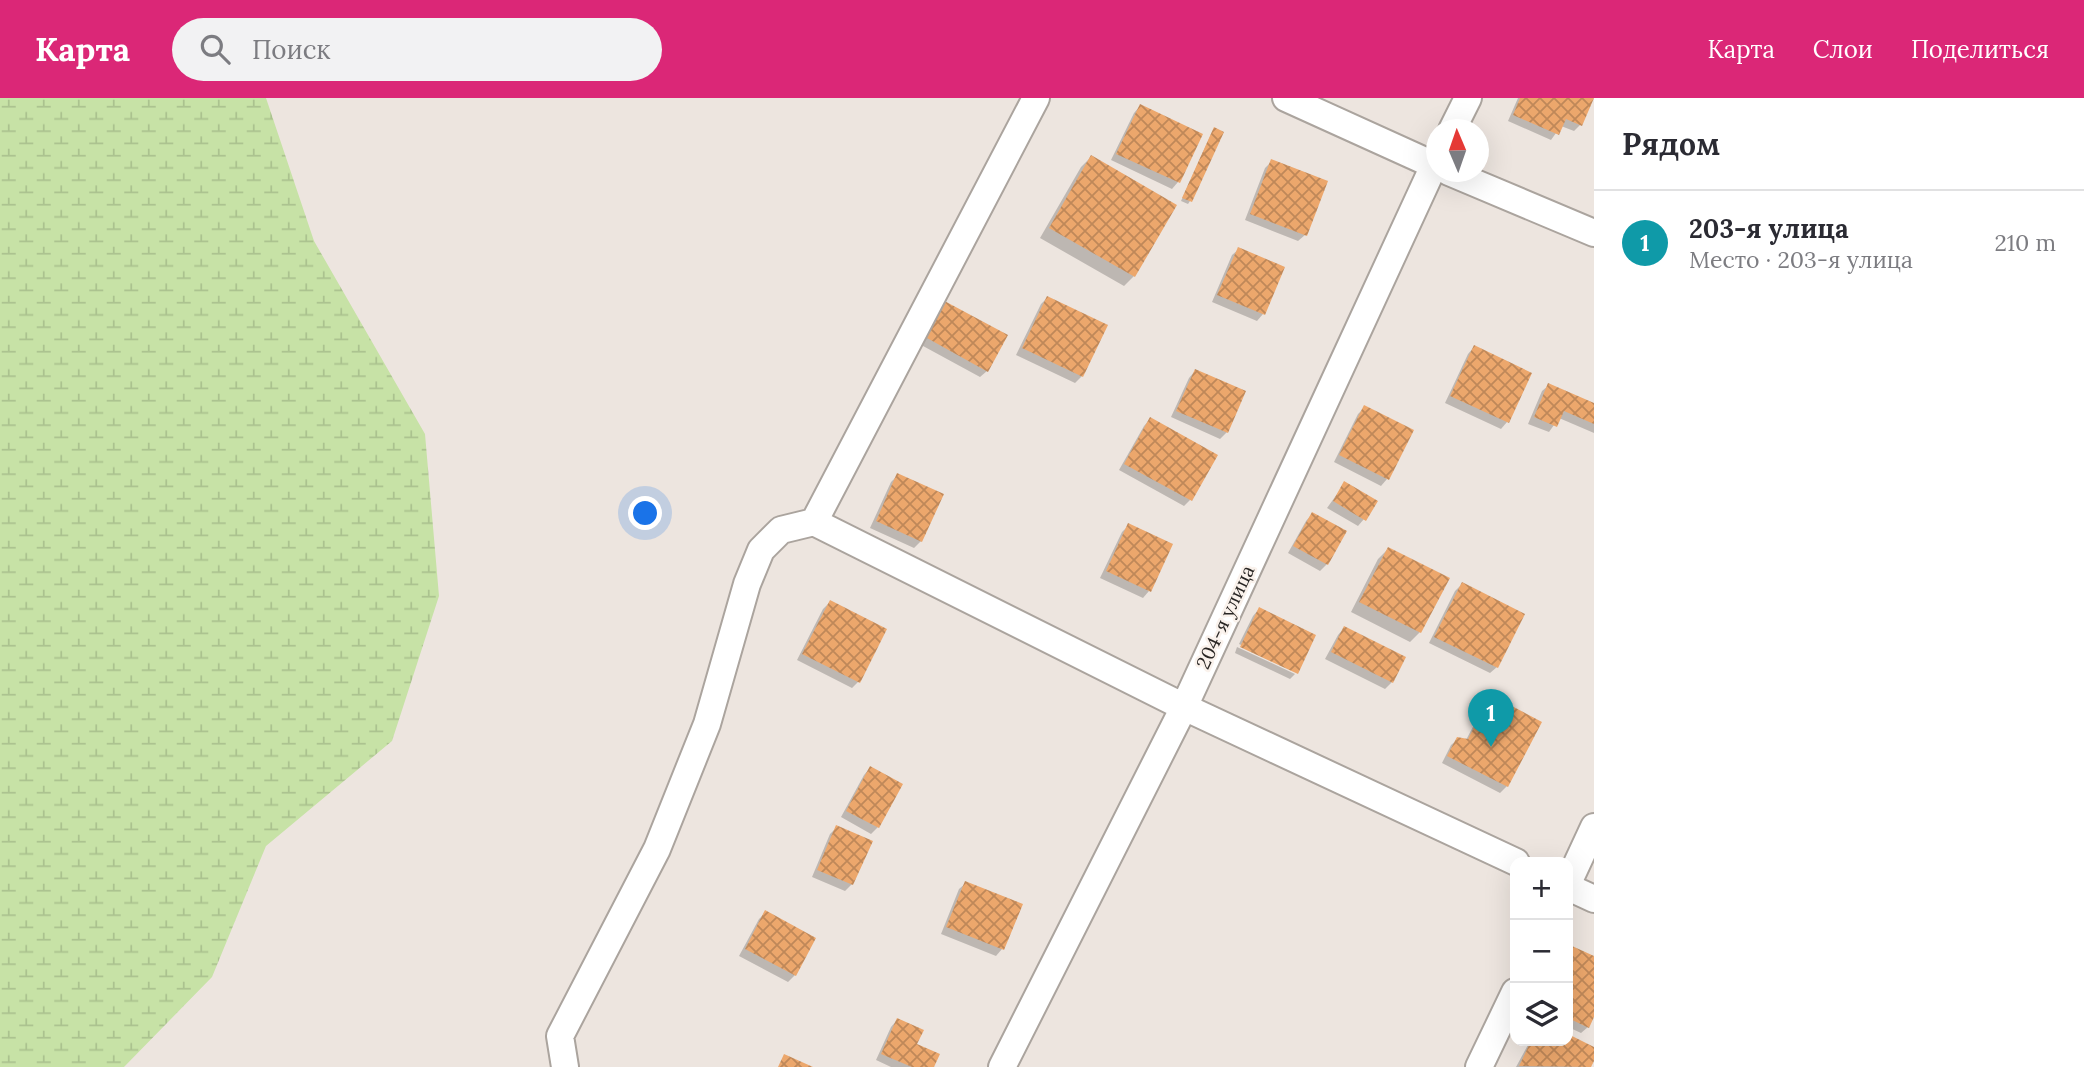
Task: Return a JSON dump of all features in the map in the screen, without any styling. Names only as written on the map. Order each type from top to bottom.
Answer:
[{"type":"street","points":[[814,522],[1036,98]]},
{"type":"street","points":[[1286,98],[1426,160]]},
{"type":"street","points":[[1458,119],[1468,98]]},
{"type":"street","name":"204-я улица","points":[[1002,1067],[1184,707],[1431,182]]},
{"type":"street","points":[[1476,182],[1594,233]]},
{"type":"street","points":[[565,1067],[560,1036],[657,849],[707,724],[747,584],[761,550],[781,530],[814,522],[1184,707],[1510,859]]},
{"type":"street","points":[[1573,874],[1594,827]]},
{"type":"street","points":[[1573,888],[1594,899]]},
{"type":"street","points":[[1479,1067],[1510,1002]]},
{"type":"green space","points":[[0,98],[266,98],[314,241],[425,434],[439,596],[392,741],[266,846],[212,977],[124,1067],[0,1067]]},
{"type":"building","points":[[1520,98],[1594,98],[1582,126],[1566,119],[1559,135],[1513,115]]},
{"type":"building","points":[[1140,104],[1203,134],[1180,183],[1116,154]]},
{"type":"building","points":[[1214,127],[1224,132],[1192,202],[1182,198]]},
{"type":"building","points":[[1091,155],[1177,205],[1135,277],[1049,228]]},
{"type":"building","points":[[1271,159],[1328,181],[1307,236],[1250,214]]},
{"type":"building","points":[[1238,247],[1285,267],[1265,315],[1217,295]]},
{"type":"building","points":[[1047,296],[1108,325],[1083,377],[1022,348]]},
{"type":"building","points":[[937,297],[1008,335],[988,372],[918,333]]},
{"type":"building","points":[[1474,345],[1532,373],[1509,423],[1450,396]]},
{"type":"building","points":[[1195,369],[1246,391],[1228,433],[1176,411]]},
{"type":"building","points":[[1548,383],[1594,403],[1594,424],[1564,411],[1557,427],[1534,417]]},
{"type":"building","points":[[1364,405],[1414,430],[1389,480],[1339,455]]},
{"type":"building","points":[[1150,417],[1218,455],[1192,501],[1124,464]]},
{"type":"building","points":[[897,473],[944,494],[922,542],[876,521]]},
{"type":"building","points":[[1344,481],[1378,501],[1366,521],[1333,501]]},
{"type":"building","points":[[1312,512],[1347,531],[1328,565],[1293,546]]},
{"type":"building","points":[[1128,523],[1173,544],[1151,592],[1106,571]]},
{"type":"building","points":[[1388,547],[1450,578],[1421,633],[1359,602]]},
{"type":"building","points":[[1462,582],[1525,614],[1498,668],[1434,637]]},
{"type":"building","points":[[830,600],[887,629],[860,683],[802,654]]},
{"type":"building","points":[[1259,607],[1316,635],[1298,674],[1240,647]]},
{"type":"building","points":[[1344,626],[1406,657],[1393,683],[1331,652]]},
{"type":"building","points":[[1491,695],[1542,722],[1508,787],[1447,756],[1457,737],[1468,739]]},
{"type":"building","points":[[870,766],[903,784],[879,828],[846,811]]},
{"type":"building","points":[[836,825],[873,841],[853,885],[817,870]]},
{"type":"building","points":[[965,881],[1023,904],[1004,950],[946,927]]},
{"type":"building","points":[[765,910],[816,938],[796,976],[745,949]]},
{"type":"building","points":[[1573,946],[1594,956],[1594,1017],[1589,1028],[1573,1020]]},
{"type":"building","points":[[897,1018],[924,1030],[917,1044],[940,1054],[934,1067],[912,1067],[881,1054]]},
{"type":"building","points":[[1573,1036],[1594,1047],[1591,1067],[1519,1066],[1529,1046],[1573,1046]]},
{"type":"building","points":[[784,1054],[813,1067],[778,1067]]},
{"type":"place","name":"203-я улица","points":[[1491,747]]}]
